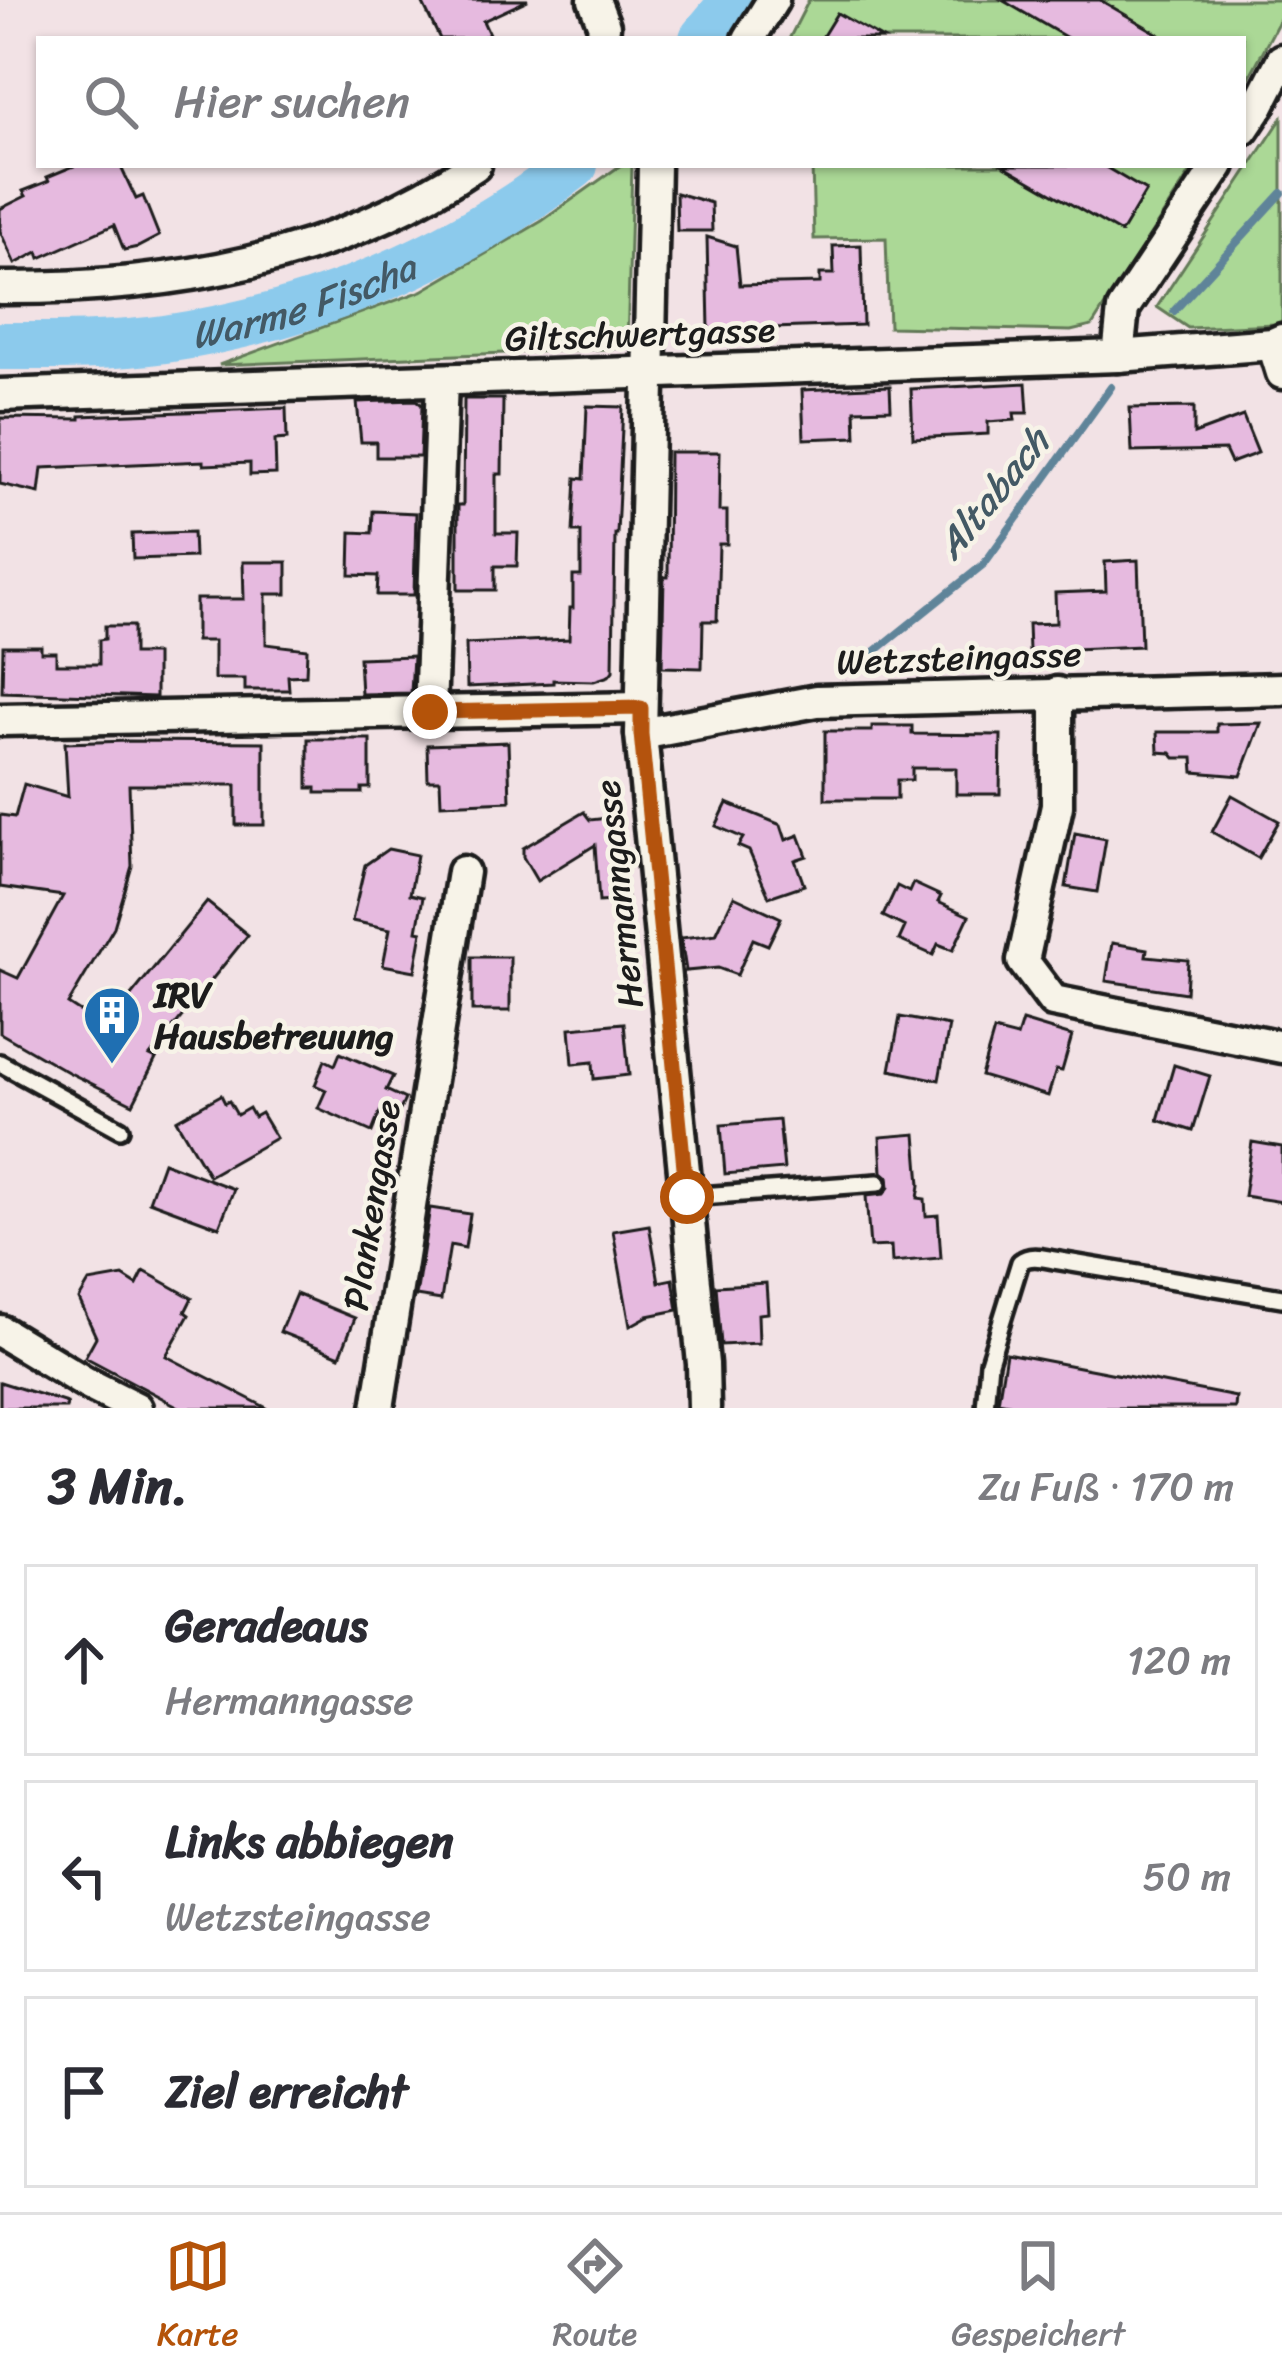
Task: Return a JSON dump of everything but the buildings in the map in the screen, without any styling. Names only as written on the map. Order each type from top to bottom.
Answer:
[{"type":"street","points":[[595,0],[602,36]]},
{"type":"street","points":[[751,36],[773,0]]},
{"type":"street","points":[[1246,124],[1282,60]]},
{"type":"street","points":[[0,288],[64,289],[161,280],[293,251],[354,231],[470,168]]},
{"type":"street","name":"Hermanngasse","points":[[654,168],[641,721],[704,1408]]},
{"type":"street","points":[[1118,356],[1123,309],[1217,168]]},
{"type":"street","name":"Giltschwertgasse","points":[[0,395],[1279,352]]},
{"type":"street","points":[[430,712],[442,380]]},
{"type":"street","name":"Wetzsteingasse","points":[[0,720],[430,712],[641,721],[817,700],[1282,689]]},
{"type":"street","points":[[1057,693],[1058,806],[1023,961],[1052,1001],[1282,1047]]},
{"type":"street","name":"Plankengasse","points":[[378,1408],[463,872]]},
{"type":"street","points":[[0,1331],[83,1396],[136,1408]]},
{"type":"lane","points":[[0,1063],[120,1129]]},
{"type":"lane","points":[[687,1197],[878,1183]]},
{"type":"lane","points":[[985,1408],[989,1362],[1024,1259],[1282,1298]]},
{"type":"green space","points":[[809,0],[1282,0],[1282,15],[1246,83],[1246,36],[791,36]]},
{"type":"green space","points":[[1282,118],[1282,321],[1188,328],[1157,307]]},
{"type":"green space","points":[[617,168],[632,168],[627,348],[219,365],[422,291],[542,221]]},
{"type":"green space","points":[[812,168],[1193,168],[1092,326],[1071,331],[889,327],[886,238],[814,239]]},
{"type":"waterway","name":"Warme Fischa","points":[[705,36],[735,0]]},
{"type":"waterway","name":"Warme Fischa","points":[[0,346],[144,342],[221,329],[329,299],[432,255],[570,168]]},
{"type":"waterway","name":"Altabach","points":[[1174,311],[1282,193]]},
{"type":"waterway","name":"Altabach","points":[[852,670],[984,564],[1111,387]]},
{"type":"place","name":"IRV Hausbetreuung","points":[[112,1066]]},
{"type":"route","points":[[430,712],[641,708],[687,1197]]}]
